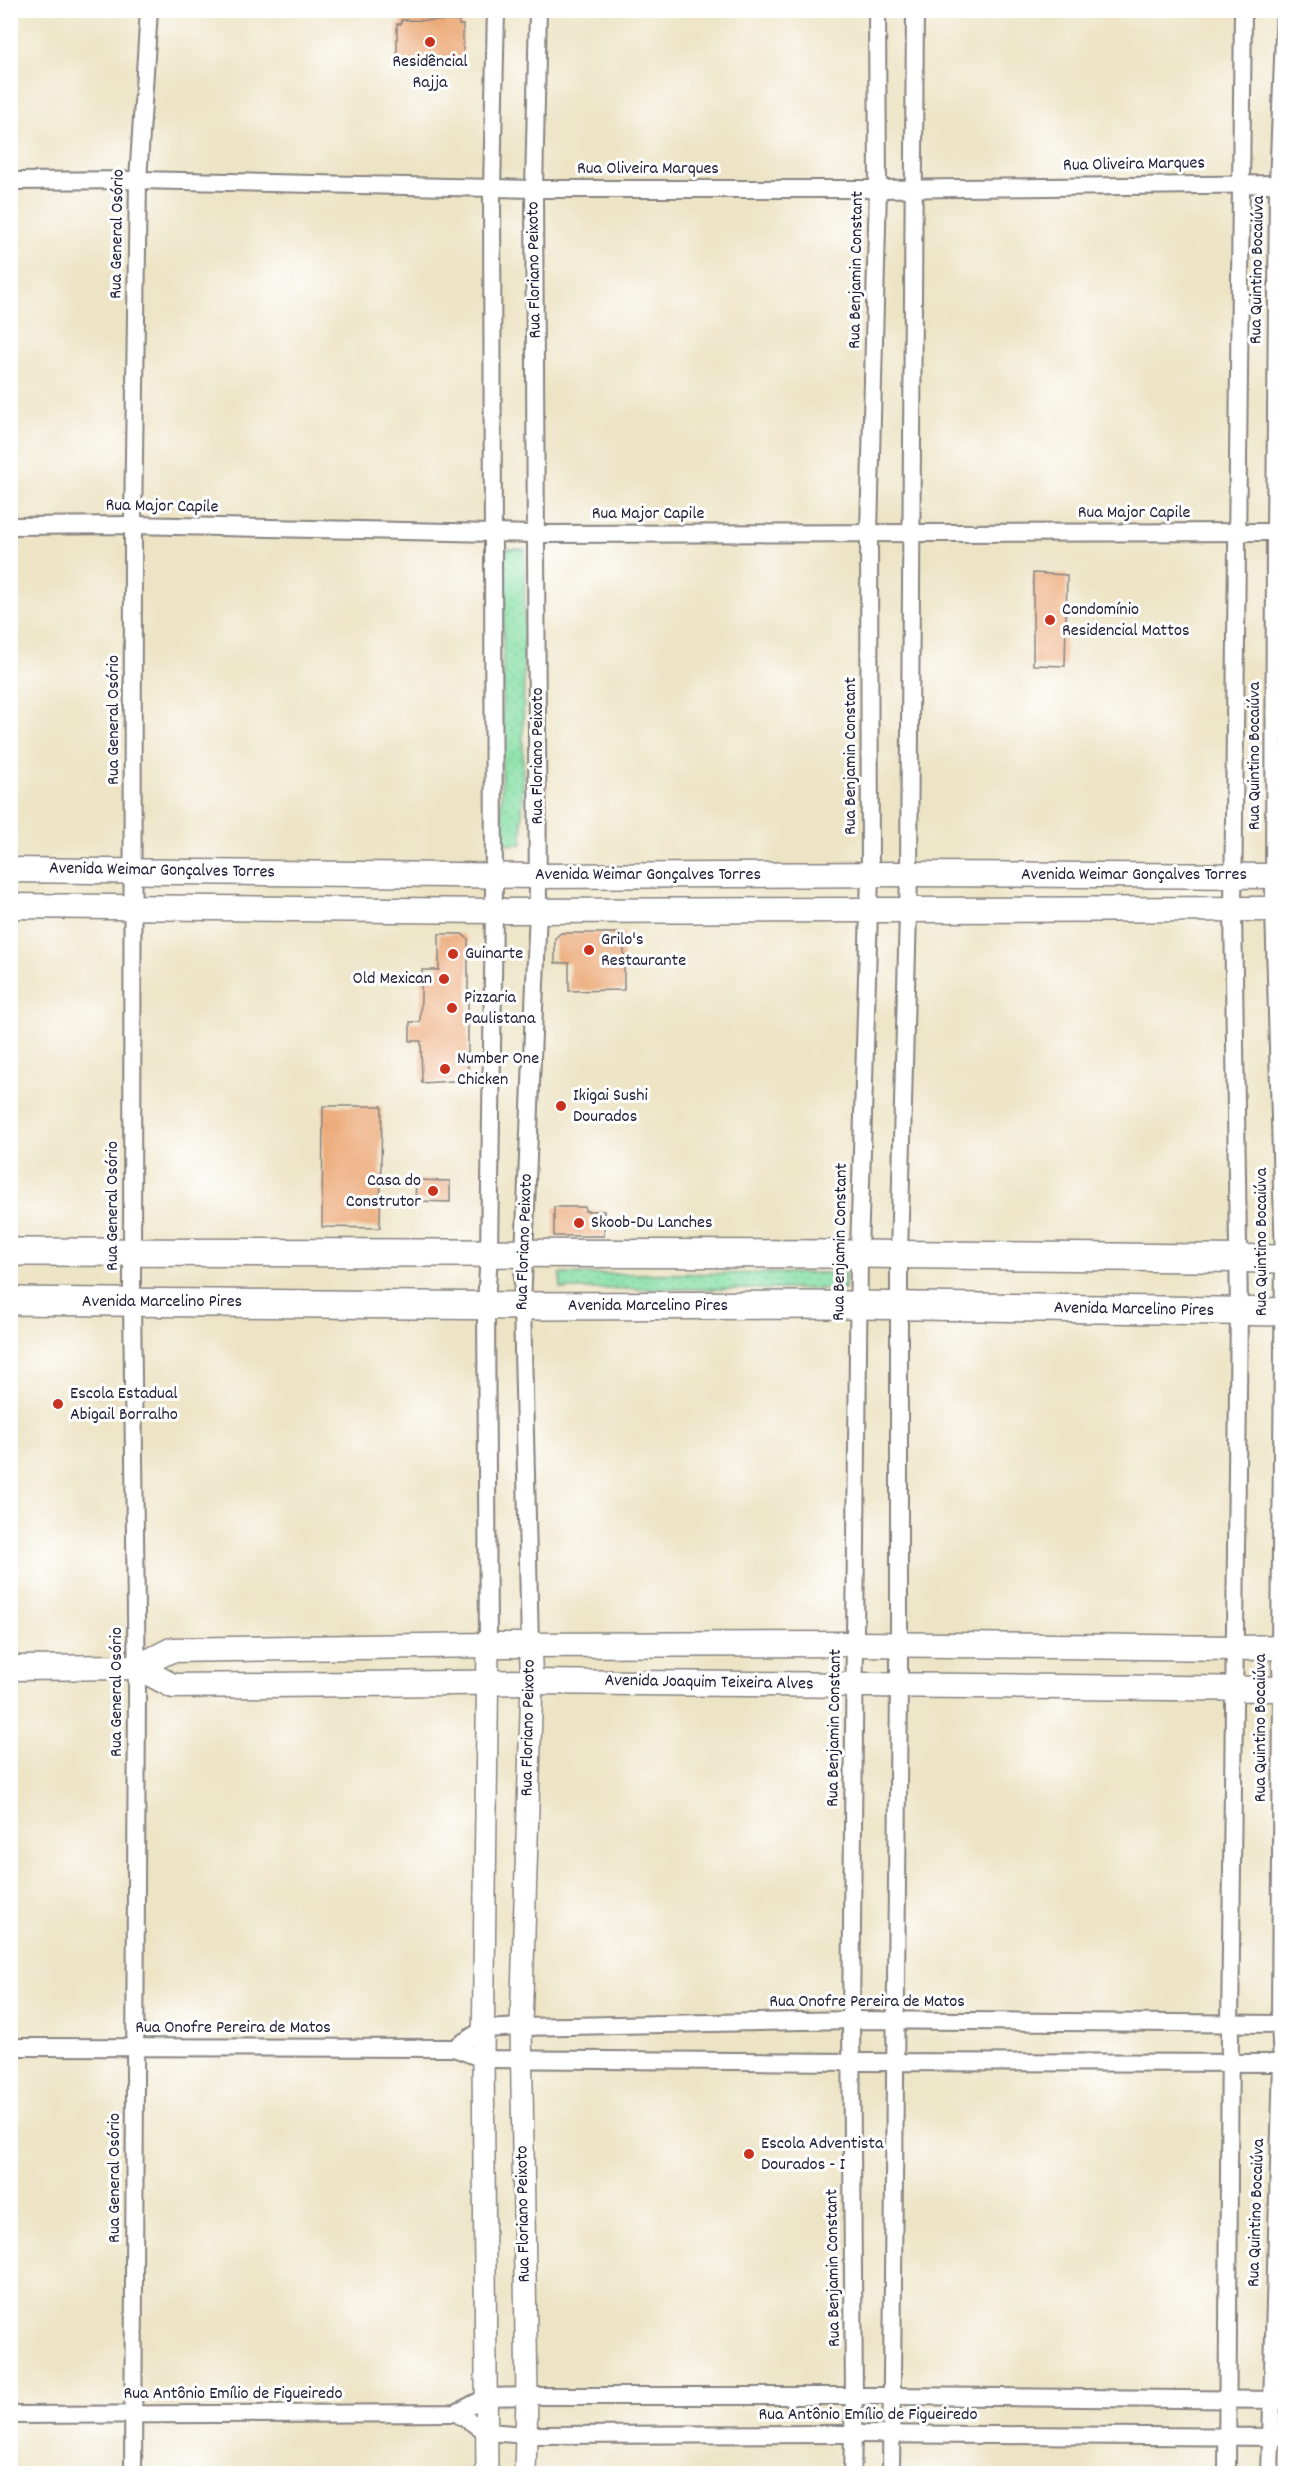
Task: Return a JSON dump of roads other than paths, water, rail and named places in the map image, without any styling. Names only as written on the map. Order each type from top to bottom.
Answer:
[{"type":"main road","name":"Avenida Weimar Gonçalves Torres","points":[[10,870],[494,876],[870,874],[1280,876]]},
{"type":"main road","name":"Avenida Weimar Gonçalves Torres","points":[[10,906],[494,911],[538,909],[1280,908]]},
{"type":"main road","points":[[10,1252],[524,1252],[1285,1259]]},
{"type":"main road","name":"Avenida Marcelino Pires","points":[[10,1301],[522,1306],[860,1305],[1284,1312]]},
{"type":"main road","name":"Avenida Joaquim Teixeira Alves","points":[[10,1668],[137,1666],[171,1650],[488,1645],[856,1644],[1236,1648],[1283,1646]]},
{"type":"main road","name":"Avenida Joaquim Teixeira Alves","points":[[137,1666],[173,1686],[532,1682],[1284,1689]]},
{"type":"street","name":"Rua General Osório","points":[[133,2474],[137,1666],[132,1302],[133,525],[138,180],[149,10]]},
{"type":"street","name":"Rua Floriano Peixoto","points":[[487,2474],[483,2059],[488,1645],[486,1305],[489,1252],[494,911],[492,189],[496,10]]},
{"type":"street","name":"Rua Floriano Peixoto","points":[[525,2474],[527,2396],[520,2026],[532,1682],[522,1306],[538,909],[534,189],[538,10]]},
{"type":"street","name":"Rua Benjamin Constant","points":[[852,2474],[855,2396],[851,2020],[859,1254],[870,874],[869,532],[878,189],[877,10]]},
{"type":"street","points":[[891,2474],[899,1686],[899,1255],[909,874],[915,10]]},
{"type":"street","name":"Rua Quintino Bocaiúva","points":[[1227,2474],[1239,1311],[1233,876],[1239,184],[1243,10]]},
{"type":"street","name":"Rua Quintino Bocaiúva","points":[[1270,2474],[1278,2437],[1284,2062],[1285,1259],[1280,908],[1280,532],[1285,10]]},
{"type":"street","name":"Rua Oliveira Marques","points":[[10,181],[138,180],[492,189],[878,189],[1282,184]]},
{"type":"street","name":"Rua Major Capile","points":[[10,526],[133,525],[537,534],[1280,532]]},
{"type":"street","name":"Rua Onofre Pereira de Matos","points":[[454,2048],[484,2029],[520,2026],[851,2020],[1283,2024]]},
{"type":"street","name":"Rua Onofre Pereira de Matos","points":[[10,2047],[454,2048],[483,2059],[1284,2062]]},
{"type":"street","name":"Rua Antônio Emílio de Figueiredo","points":[[10,2415],[456,2413],[487,2397],[527,2396],[892,2396],[1278,2400]]},
{"type":"street","name":"Rua Antônio Emílio de Figueiredo","points":[[456,2413],[488,2432],[526,2435],[891,2434],[1278,2437]]},
{"type":"place","name":"Residêncial Rajja","points":[[430,42]]},
{"type":"place","name":"Condomínio Residencial Mattos","points":[[1050,620]]},
{"type":"place","name":"Grilo's Restaurante","points":[[589,950]]},
{"type":"place","name":"Guinarte","points":[[453,954]]},
{"type":"place","name":"Old Mexican","points":[[444,979]]},
{"type":"place","name":"Pizzaria Paulistana","points":[[452,1008]]},
{"type":"place","name":"Number One Chicken","points":[[445,1069]]},
{"type":"place","name":"Ikigai Sushi Dourados","points":[[561,1106]]},
{"type":"place","name":"Casa do Construtor","points":[[433,1191]]},
{"type":"place","name":"Skoob-Du Lanches","points":[[579,1223]]},
{"type":"place","name":"Escola Estadual Abigail Borralho","points":[[58,1404]]},
{"type":"place","name":"Escola Adventista Dourados - I","points":[[749,2154]]}]
